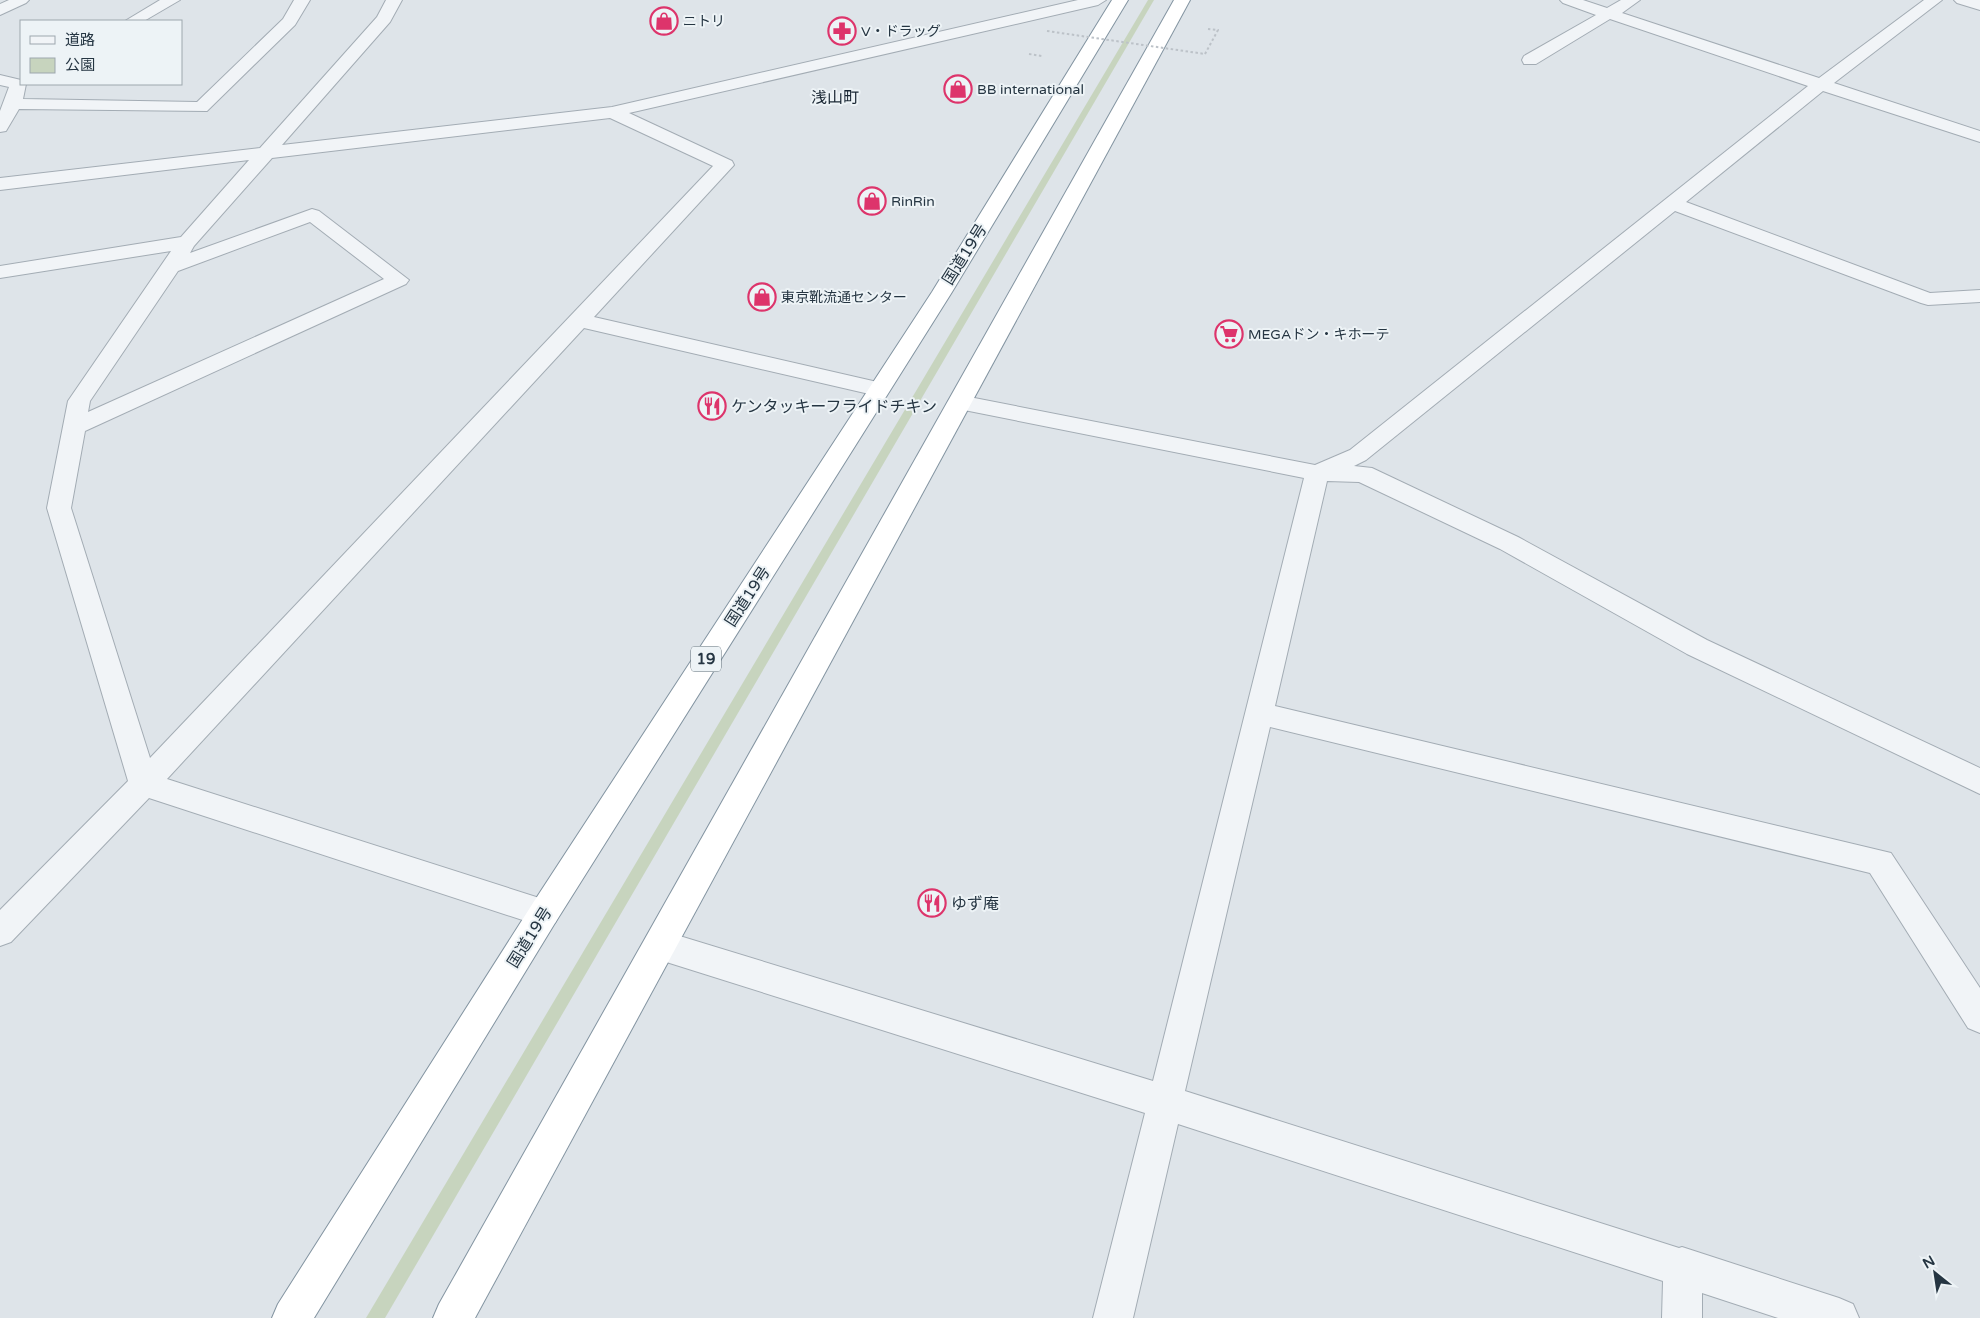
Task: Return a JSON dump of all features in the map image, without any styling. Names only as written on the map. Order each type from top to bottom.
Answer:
[{"type":"highway","name":"国道19号","points":[[292,1318],[544,913],[942,292],[1120,0]]},
{"type":"highway","points":[[453,1318],[1182,0]]},
{"type":"street","points":[[0,10],[21,0]]},
{"type":"street","points":[[136,20],[172,0]]},
{"type":"street","points":[[13,104],[201,108],[289,22],[302,0]]},
{"type":"street","points":[[144,784],[58,508],[79,401],[187,242],[384,19],[394,0]]},
{"type":"street","points":[[0,184],[612,112],[1098,0]]},
{"type":"street","points":[[1568,0],[1980,137]]},
{"type":"street","points":[[1530,60],[1632,0]]},
{"type":"street","points":[[1317,474],[1358,455],[1674,204],[1820,84],[1934,0]]},
{"type":"street","points":[[1962,0],[1980,5]]},
{"type":"street","points":[[0,80],[20,83],[13,104],[0,127]]},
{"type":"street","points":[[0,932],[144,784],[725,165],[612,112]]},
{"type":"street","points":[[1674,204],[1928,299],[1980,296]]},
{"type":"street","points":[[75,427],[399,280],[312,215],[169,267]]},
{"type":"street","points":[[0,272],[187,242]]},
{"type":"street","points":[[578,320],[878,390]]},
{"type":"street","points":[[959,402],[1317,474],[1363,474],[1509,543],[1697,647],[1980,782]]},
{"type":"street","points":[[1113,1318],[1317,474]]},
{"type":"street","points":[[1259,713],[1880,862],[1980,1017]]},
{"type":"street","points":[[144,784],[544,913]]},
{"type":"street","points":[[660,945],[1682,1266],[1839,1318]]},
{"type":"street","points":[[1682,1266],[1682,1318]]},
{"type":"path","points":[[1047,31],[1205,54],[1218,30],[1205,28]]},
{"type":"path","points":[[1029,54],[1042,56]]},
{"type":"green space","points":[[1148,0],[1154,0],[385,1318],[366,1318]]},
{"type":"place","name":"ニトリ","points":[[664,21]]},
{"type":"place","name":"V・ドラッグ","points":[[842,31]]},
{"type":"place","name":"BB international","points":[[958,89]]},
{"type":"place","name":"RinRin","points":[[872,201]]},
{"type":"place","name":"東京靴流通センター","points":[[762,297]]},
{"type":"place","name":"MEGAドン・キホーテ","points":[[1229,334]]},
{"type":"place","name":"ケンタッキーフライドチキン","points":[[712,406]]},
{"type":"place","name":"ゆず庵","points":[[932,903]]},
{"type":"district","name":"浅山町","points":[[835,97]]}]
